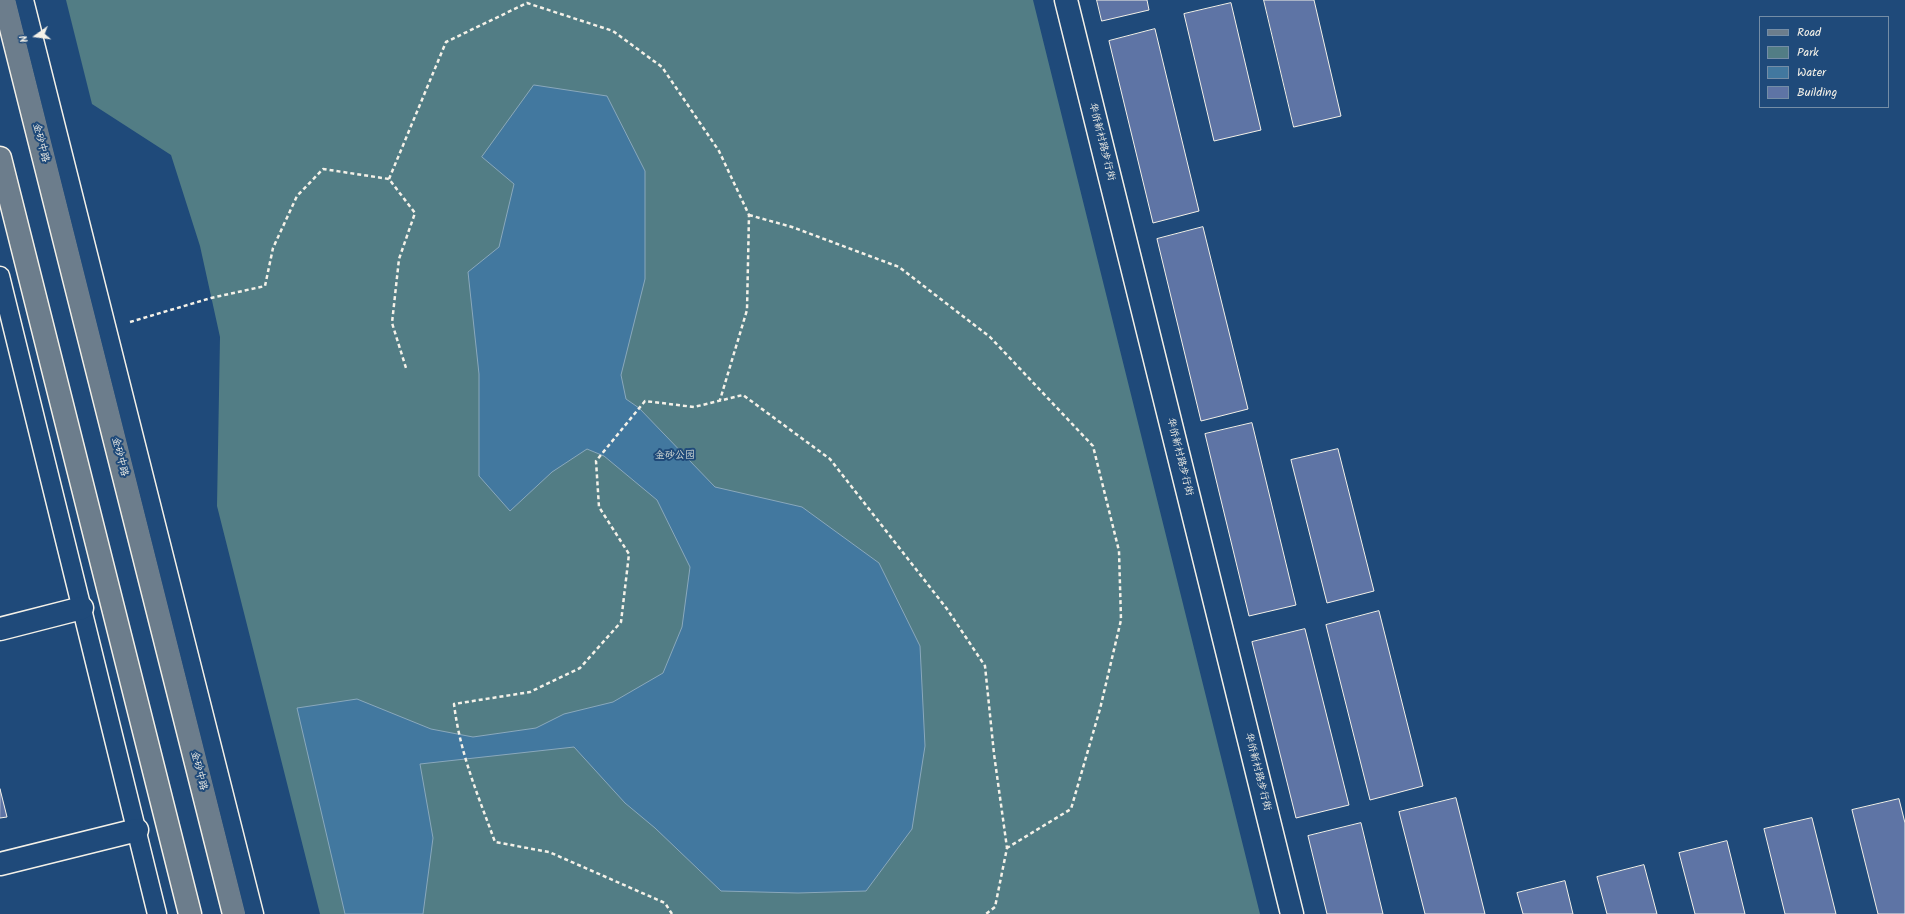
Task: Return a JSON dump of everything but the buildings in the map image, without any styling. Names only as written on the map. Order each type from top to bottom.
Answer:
[{"type":"main road","name":"金砂中路","points":[[4,0],[234,914]]},
{"type":"main road","points":[[0,158],[190,914]]},
{"type":"street","name":"华侨新村路步行街","points":[[1066,0],[1292,914]]},
{"type":"street","points":[[0,629],[82,608]]},
{"type":"street","points":[[0,864],[137,830]]},
{"type":"lane","points":[[24,0],[254,914]]},
{"type":"lane","points":[[0,276],[158,914]]},
{"type":"path","points":[[389,179],[446,42],[528,2],[613,31],[662,68],[719,151],[749,215],[747,310],[719,401]]},
{"type":"path","points":[[106,328],[211,298],[265,286],[273,248],[297,196],[323,168],[389,179],[415,213],[399,259],[392,323],[406,368]]},
{"type":"path","points":[[749,215],[792,227],[899,267],[990,337],[1093,446],[1119,551],[1121,620],[1100,709],[1071,809],[1007,848]]},
{"type":"path","points":[[672,914],[664,903],[549,852],[495,842],[466,765],[457,730],[454,704],[530,692],[580,668],[621,622],[629,554],[599,507],[596,461],[645,401],[694,407],[743,395],[830,459],[947,609],[985,666],[994,754],[1007,848],[995,907],[986,914]]},
{"type":"green space","name":"金砂公园","points":[[66,0],[1033,0],[1260,914],[320,914],[217,506],[220,337],[200,246],[171,155],[92,104]]},
{"type":"water","points":[[534,85],[607,96],[645,171],[645,279],[621,375],[626,399],[639,408],[715,487],[802,507],[879,563],[920,646],[925,746],[912,829],[866,891],[798,893],[721,891],[655,828],[625,803],[574,747],[420,764],[433,838],[423,914],[345,914],[297,708],[357,699],[431,729],[473,737],[536,728],[564,714],[613,702],[663,673],[682,627],[690,567],[657,500],[604,456],[587,449],[552,472],[510,511],[479,476],[479,374],[468,272],[499,247],[514,184],[482,157]]}]
